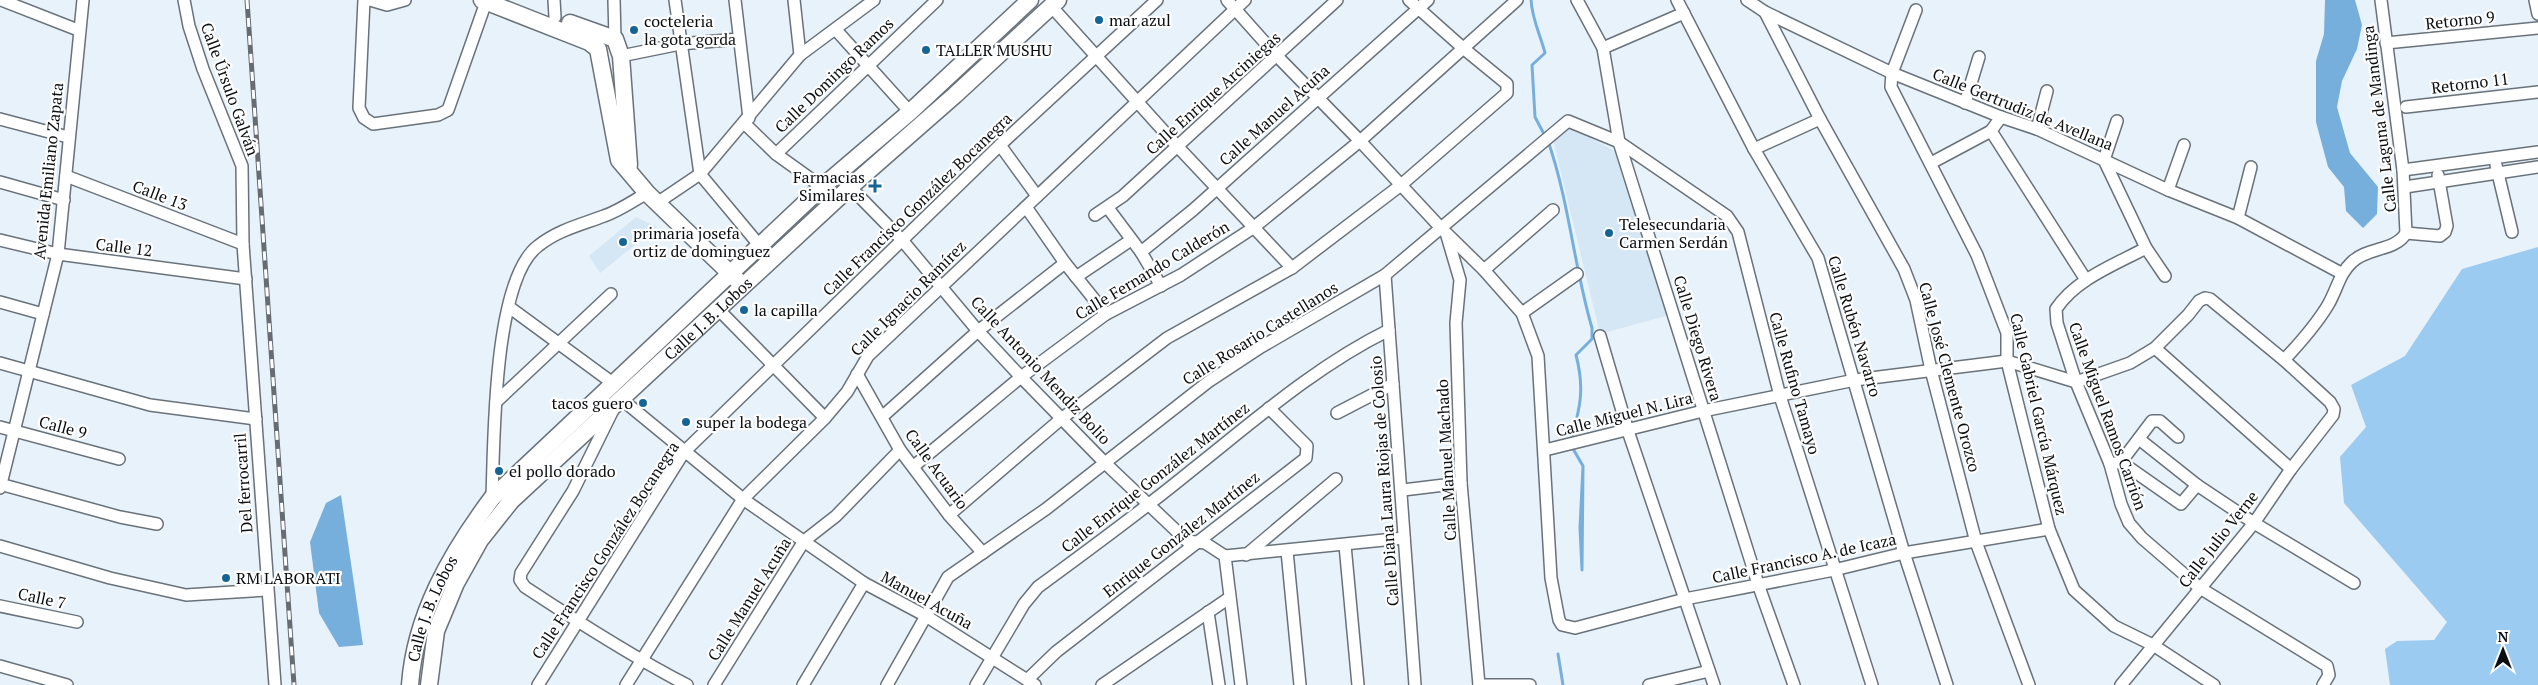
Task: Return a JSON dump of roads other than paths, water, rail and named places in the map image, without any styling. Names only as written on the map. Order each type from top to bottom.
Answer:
[{"type":"main road","points":[[510,0],[615,39],[621,56],[628,170]]},
{"type":"main road","name":"Calle J. B. Lobos","points":[[429,685],[436,631],[456,584],[480,540],[512,501],[616,396],[730,274],[822,187],[910,112],[1030,0]]},
{"type":"main road","points":[[484,1],[589,42],[598,49],[619,160],[652,198],[743,286]]},
{"type":"main road","name":"Calle J. B. Lobos","points":[[410,685],[412,667],[424,617],[442,573],[469,528],[492,498],[718,309],[1054,3]]},
{"type":"street","points":[[1,0],[78,30]]},
{"type":"street","name":"Avenida Emiliano Zapata","points":[[0,486],[58,254],[82,0]]},
{"type":"street","name":"Calle Úrsulo Galván","points":[[184,0],[189,26],[204,69],[242,166],[243,244],[246,279]]},
{"type":"street","points":[[364,0],[360,108],[364,118],[373,124],[438,115],[448,110],[484,1]]},
{"type":"street","points":[[370,0],[387,5],[405,0]]},
{"type":"street","points":[[554,0],[555,17]]},
{"type":"street","points":[[614,0],[615,39]]},
{"type":"street","points":[[675,0],[700,174],[760,246]]},
{"type":"street","points":[[735,0],[746,120],[776,154],[822,187]]},
{"type":"street","points":[[794,0],[800,55]]},
{"type":"street","points":[[492,498],[499,359],[509,307],[520,266],[537,246],[568,228],[652,198],[700,174],[800,55],[874,0]]},
{"type":"street","name":"Calle Domingo Ramos","points":[[776,154],[937,0]]},
{"type":"street","name":"Calle Francisco González Bocanegra","points":[[538,685],[684,452],[1000,145],[1157,0]]},
{"type":"street","name":"Calle Manuel Machado","points":[[1227,0],[1277,56],[1360,141],[1443,231],[1484,270],[1522,313],[1538,356],[1552,578],[1559,620],[1567,627]]},
{"type":"street","name":"Calle Ignacio Ramírez","points":[[626,685],[743,499],[825,418],[847,392],[868,356],[1037,196],[1138,104],[1246,0]]},
{"type":"street","name":"Calle Enrique Arciniegas","points":[[1095,215],[1108,208],[1178,147],[1337,0]]},
{"type":"street","points":[[949,515],[1061,419],[1167,338],[1292,268],[1401,185],[1506,93],[1508,89],[1507,84],[1409,0]]},
{"type":"street","name":"Calle Manuel Acuña","points":[[1140,252],[1217,189],[1428,0]]},
{"type":"street","name":"Calle Fernando Calderón","points":[[914,466],[1021,377],[1106,314],[1161,286],[1253,228],[1360,141],[1517,0]]},
{"type":"street","name":"Calle Diego Rivera","points":[[1578,0],[1603,48],[1618,142],[1758,584],[1794,685]]},
{"type":"street","name":"Calle Rubén Navarro","points":[[1677,0],[1754,149],[1818,258],[1904,553],[1947,685]]},
{"type":"street","name":"Calle Gertrudiz de Avellana","points":[[1747,0],[1765,12],[1892,73],[2001,117],[2037,129],[2168,190],[2238,218],[2341,273]]},
{"type":"street","name":"Calle Laguna de Mandinga","points":[[2380,0],[2403,170],[2406,233]]},
{"type":"street","points":[[2535,0],[2538,14]]},
{"type":"street","points":[[1054,3],[1096,58],[1292,268]]},
{"type":"street","name":"Calle Gabriel García Márquez","points":[[1916,10],[1892,73],[1891,87],[1977,254],[2007,333],[2007,361],[2049,529],[2074,590],[2114,626],[2153,644],[2214,685]]},
{"type":"street","name":"Calle José Clemente Orozco","points":[[1765,12],[1820,119],[1904,269],[1916,300],[1931,370],[1976,542],[2028,685]]},
{"type":"street","points":[[1603,48],[1684,13]]},
{"type":"street","name":"Retorno 9","points":[[2386,44],[2538,28]]},
{"type":"street","points":[[836,30],[910,112]]},
{"type":"street","points":[[621,56],[680,44],[739,39]]},
{"type":"street","points":[[1965,103],[1979,57]]},
{"type":"street","points":[[2037,129],[2047,91]]},
{"type":"street","name":"Retorno 11","points":[[2406,107],[2538,92]]},
{"type":"street","points":[[1931,163],[1991,131],[2001,117]]},
{"type":"street","points":[[0,119],[68,137]]},
{"type":"street","points":[[1754,149],[1820,119]]},
{"type":"street","name":"Calle Rosario Castellanos","points":[[887,685],[948,577],[1046,509],[1208,382],[1261,347],[1385,274],[1443,231],[1568,121],[1618,142]]},
{"type":"street","points":[[2117,121],[2104,160],[2146,248],[2165,276]]},
{"type":"street","points":[[1991,131],[2086,280],[2146,248]]},
{"type":"street","name":"Calle Rufino Tamayo","points":[[1618,142],[1727,216],[1738,232],[1780,396],[1872,685]]},
{"type":"street","points":[[1000,145],[1037,196]]},
{"type":"street","points":[[2168,190],[2184,145]]},
{"type":"street","points":[[2403,170],[2538,152]]},
{"type":"street","points":[[2495,158],[2512,232]]},
{"type":"street","points":[[2238,218],[2251,166]]},
{"type":"street","points":[[2007,361],[2076,382],[2130,363],[2155,348],[2199,301],[2205,298],[2210,299],[2284,360],[2321,317],[2336,288],[2341,273],[2360,256],[2398,241],[2406,233],[2440,236],[2445,232],[2447,226],[2437,166]]},
{"type":"street","points":[[2404,187],[2538,167]]},
{"type":"street","name":"Calle 13","points":[[66,176],[243,244]]},
{"type":"street","points":[[0,182],[64,200]]},
{"type":"street","name":"Calle Antonio Mendiz Bolio","points":[[850,187],[902,240],[978,331],[1104,462],[1187,541],[1210,546],[1225,556]]},
{"type":"street","points":[[1026,207],[1065,263],[1106,314]]},
{"type":"street","points":[[1108,208],[1140,252],[1161,286]]},
{"type":"street","points":[[1484,270],[1553,210]]},
{"type":"street","name":"Calle Manuel Machado","points":[[1443,231],[1460,280],[1456,323],[1461,483],[1479,685]]},
{"type":"street","name":"Calle 12","points":[[0,240],[58,254],[246,279]]},
{"type":"street","points":[[1076,277],[1131,240]]},
{"type":"street","points":[[883,416],[978,331],[1065,263]]},
{"type":"street","name":"Calle Diana Laura Riojas de Colosio","points":[[1385,274],[1403,490],[1404,538],[1415,685]]},
{"type":"street","points":[[1522,313],[1577,274]]},
{"type":"street","name":"Del ferrocarril","points":[[246,279],[266,590],[275,685]]},
{"type":"street","name":"Calle Miguel Ramos Carrión","points":[[2086,280],[2062,299],[2056,309],[2057,323],[2076,382],[2116,463],[2121,504],[2130,523],[2142,538],[2200,588],[2327,666],[2330,670],[2322,685]]},
{"type":"street","points":[[496,402],[559,345],[611,294]]},
{"type":"street","points":[[0,302],[43,314]]},
{"type":"street","name":"Manuel Acuña","points":[[509,307],[559,345],[616,396],[743,499],[864,584],[926,616],[993,656],[1031,683]]},
{"type":"street","points":[[718,309],[825,418]]},
{"type":"street","name":"Calle Enrique González Martínez","points":[[976,685],[1024,604],[1038,588],[1149,504],[1269,408],[1340,356],[1389,330]]},
{"type":"street","points":[[1600,336],[1628,431],[1714,685]]},
{"type":"street","points":[[2155,348],[2291,469]]},
{"type":"street","name":"Calle Julio Verne","points":[[2121,685],[2254,523],[2291,469],[2332,415],[2334,408],[2330,402],[2284,360]]},
{"type":"street","name":"Calle Miguel N. Lira","points":[[1544,450],[1628,431],[1704,410],[1855,380],[2007,361]]},
{"type":"street","points":[[0,363],[150,405],[256,419]]},
{"type":"street","name":"Calle Acuario","points":[[857,374],[883,416],[900,450],[914,466],[949,515],[983,553]]},
{"type":"street","points":[[1337,412],[1393,384]]},
{"type":"street","points":[[616,396],[574,491],[521,573],[520,580],[525,588],[577,621],[641,661],[687,685]]},
{"type":"street","name":"Enrique González Martínez","points":[[1031,683],[1056,652],[1306,458],[1307,446],[1269,408]]},
{"type":"street","points":[[2178,437],[2156,420],[2152,421],[2139,440],[2116,463],[2182,504],[2197,485]]},
{"type":"street","name":"Calle 9","points":[[0,427],[118,459]]},
{"type":"street","points":[[2139,440],[2197,485],[2254,523],[2354,583]]},
{"type":"street","name":"Calle Manuel Acuña","points":[[714,685],[804,541],[836,516],[900,450]]},
{"type":"street","points":[[1246,555],[1336,479]]},
{"type":"street","points":[[1403,490],[1461,483]]},
{"type":"street","points":[[0,486],[120,517],[157,524]]},
{"type":"street","name":"Calle Francisco A. de Icaza","points":[[1567,627],[1575,628],[1685,599],[1834,570],[1904,553],[2049,529]]},
{"type":"street","points":[[1241,685],[1225,556],[1404,538]]},
{"type":"street","points":[[1345,545],[1358,685]]},
{"type":"street","points":[[0,546],[110,578],[186,596],[266,590]]},
{"type":"street","points":[[1287,551],[1300,685]]},
{"type":"street","points":[[803,685],[864,584]]},
{"type":"street","points":[[1102,685],[1229,598]]},
{"type":"street","name":"Calle 7","points":[[0,606],[77,622]]},
{"type":"street","points":[[1208,612],[1219,685]]},
{"type":"street","points":[[0,666],[67,685]]},
{"type":"street","points":[[1648,685],[1709,670]]},
{"type":"street","points":[[1479,685],[1530,685]]},
{"type":"waterway","points":[[1531,0],[1545,53],[1532,65],[1535,117],[1545,136]]},
{"type":"waterway","points":[[1548,141],[1561,187],[1580,281],[1592,328],[1592,339],[1576,355],[1581,388],[1577,418],[1571,441]]},
{"type":"waterway","points":[[1572,447],[1583,466],[1582,570],[1580,528],[1583,466]]},
{"type":"waterway","points":[[1558,654],[1563,685]]},
{"type":"railway","points":[[247,0],[294,685]]},
{"type":"place","name":"mar azul","points":[[1099,20]]},
{"type":"place","name":"cocteleria la gota gorda","points":[[634,30]]},
{"type":"place","name":"TALLER MUSHU","points":[[926,50]]},
{"type":"place","name":"Farmacias Similares","points":[[875,186]]},
{"type":"place","name":"Telesecundaria Carmen Serdán","points":[[1609,233]]},
{"type":"place","name":"primaria josefa ortiz de dominguez","points":[[623,242]]},
{"type":"place","name":"la capilla","points":[[744,310]]},
{"type":"place","name":"tacos guero","points":[[643,403]]},
{"type":"place","name":"super la bodega","points":[[686,422]]},
{"type":"place","name":"el pollo dorado","points":[[499,471]]},
{"type":"place","name":"RM LABORATI","points":[[226,578]]}]
